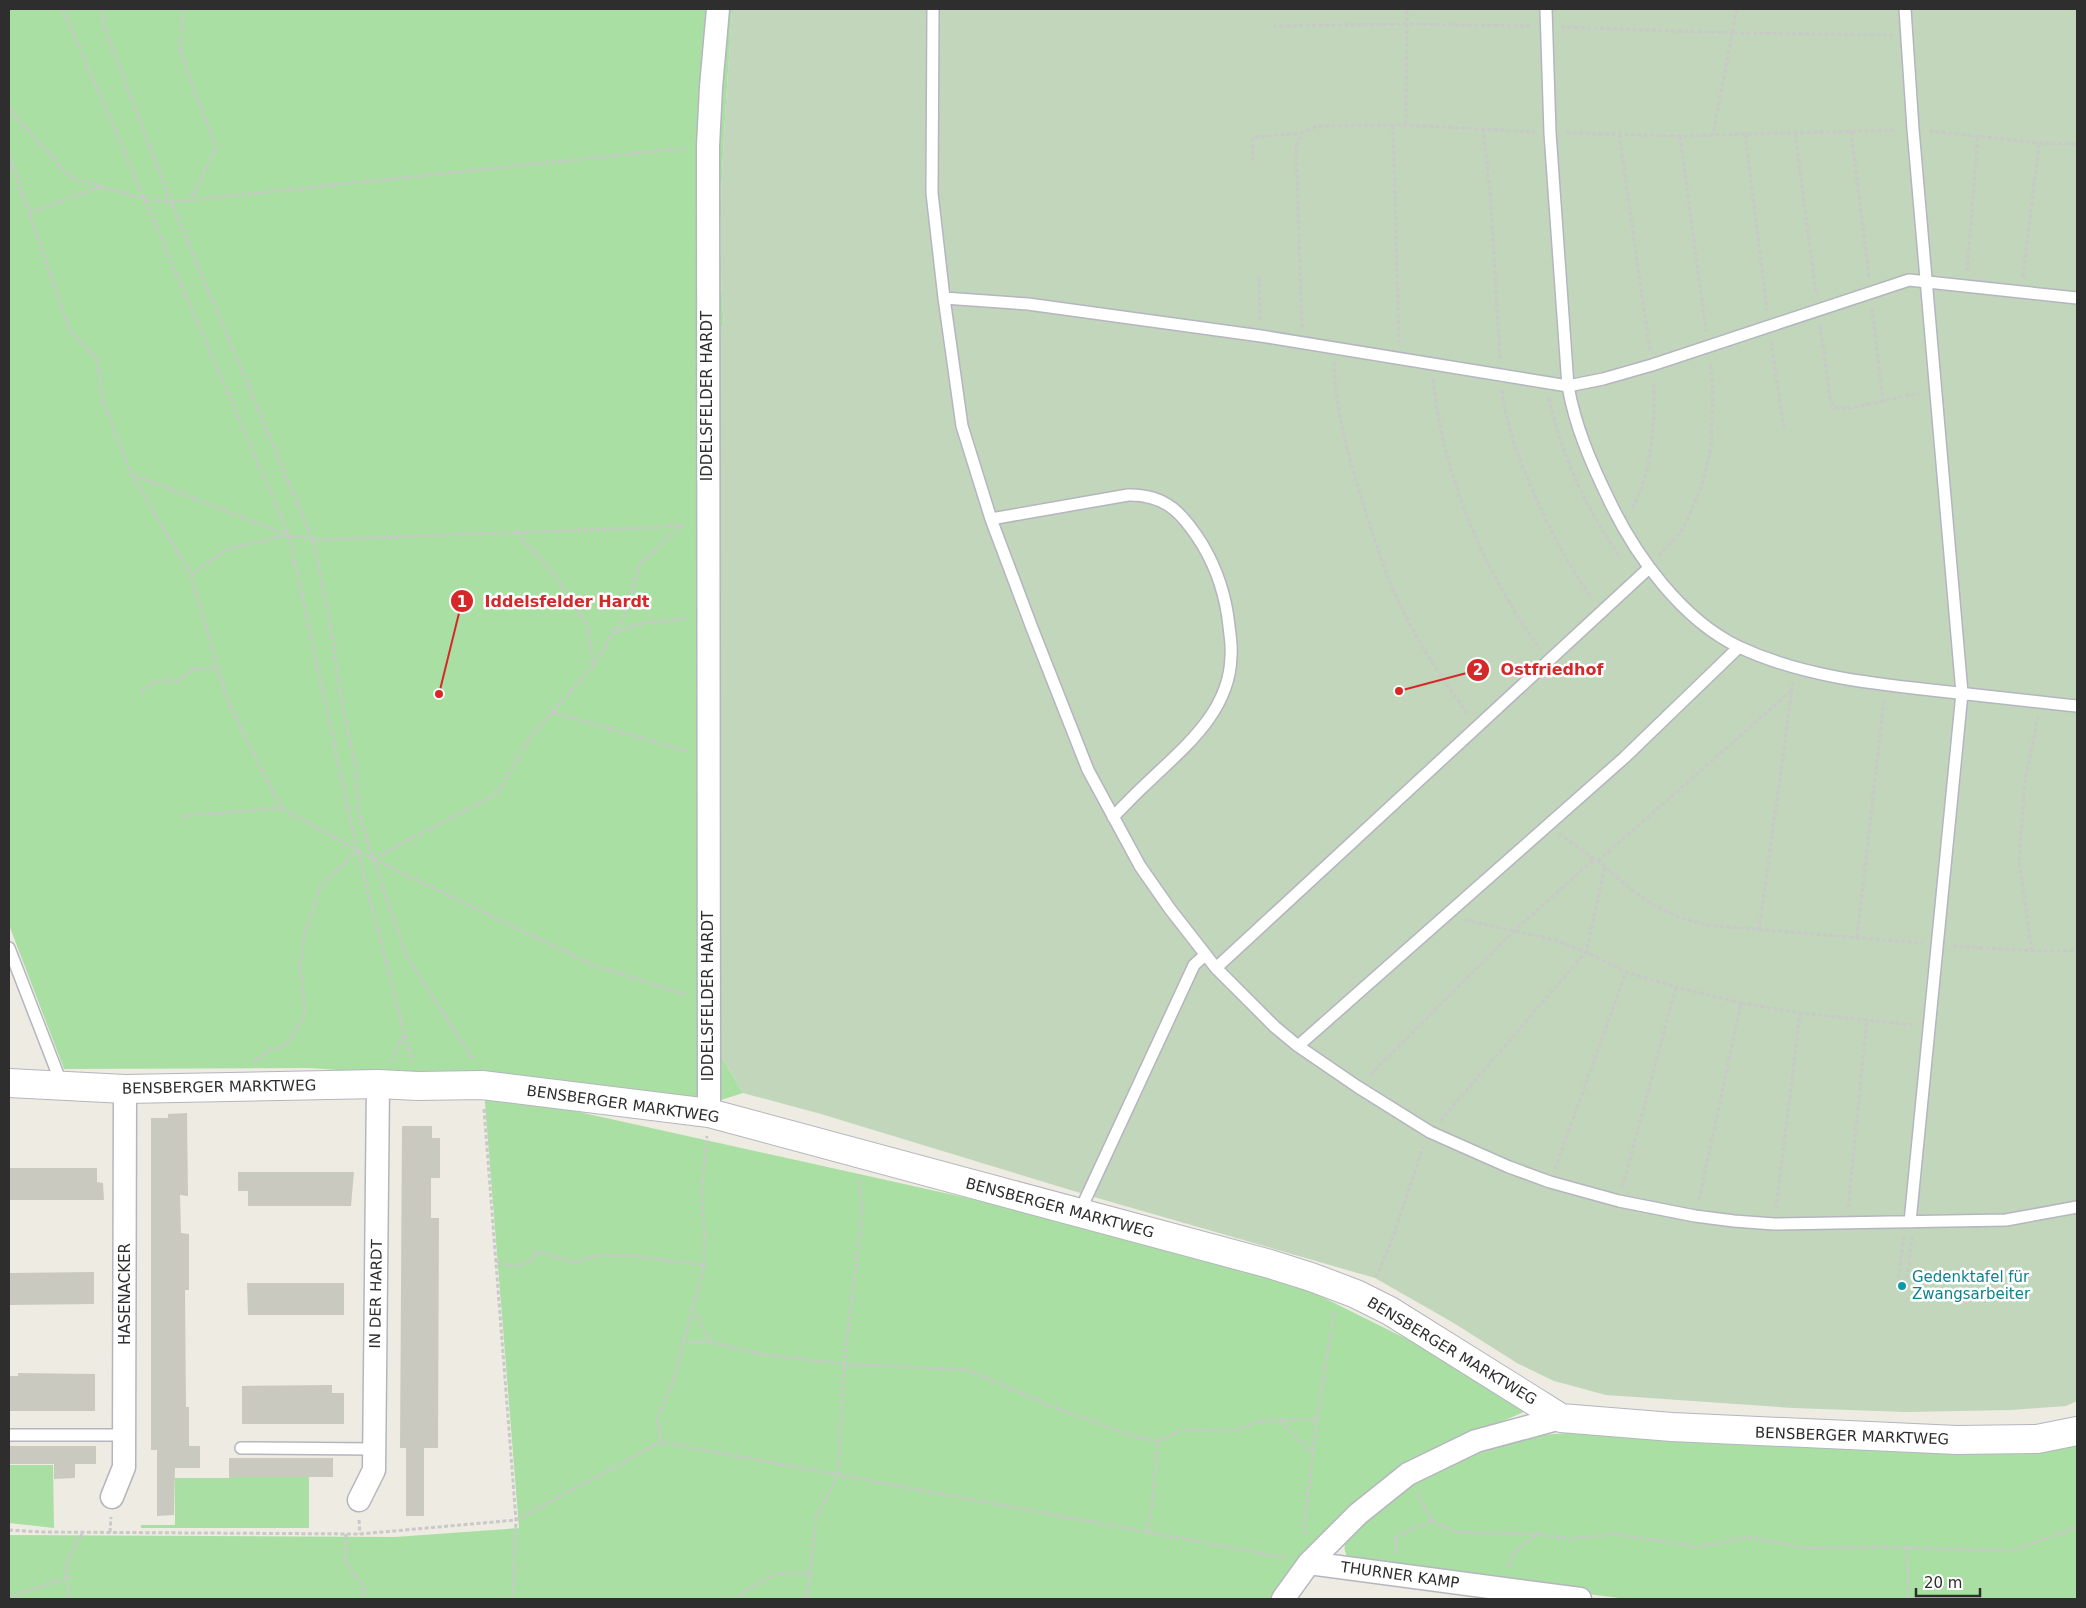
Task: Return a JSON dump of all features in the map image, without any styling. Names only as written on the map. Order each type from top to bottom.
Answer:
[{"type":"street","name":"IDDELSFELDER HARDT","points":[[709,1114],[708,146],[710,87],[718,9]]},
{"type":"street","name":"BENSBERGER MARKTWEG","points":[[9,1083],[125,1089],[378,1084],[418,1086],[482,1085],[709,1114],[1270,1264],[1312,1277],[1356,1294],[1390,1311],[1561,1418],[1672,1427],[1957,1440],[2037,1439],[2077,1431]]},
{"type":"street","name":"IN DER HARDT","points":[[358,1500],[374,1470],[378,1084]]},
{"type":"street","name":"HASENACKER","points":[[112,1497],[124,1467],[125,1089]]},
{"type":"street","points":[[1283,1599],[1313,1559],[1358,1514],[1408,1474],[1476,1441],[1561,1418]]},
{"type":"street","name":"THURNER KAMP","points":[[1313,1559],[1391,1574],[1580,1599]]},
{"type":"lane","points":[[932,9],[932,194],[962,426],[991,519],[1058,698],[1088,770],[1140,866],[1216,968],[1275,1027],[1298,1046],[1358,1087],[1430,1132],[1509,1167],[1550,1182],[1619,1201],[1695,1216],[1774,1224],[2006,1220],[2077,1207]]},
{"type":"lane","points":[[1546,9],[1550,133],[1568,386],[1572,411],[1586,449],[1621,526],[1649,568],[1674,597],[1704,625],[1739,647],[1796,668],[1838,678],[1886,685],[2077,706]]},
{"type":"lane","points":[[1905,9],[1913,129],[1962,693],[1910,1222]]},
{"type":"lane","points":[[944,298],[1028,304],[1260,336],[1568,386],[1603,379],[1652,365],[1909,280],[2077,298]]},
{"type":"lane","points":[[991,519],[1128,495],[1144,494],[1167,503],[1181,516],[1197,536],[1212,560],[1228,611],[1232,658],[1226,684],[1218,706],[1205,726],[1113,818]]},
{"type":"lane","points":[[1216,968],[1649,568]]},
{"type":"lane","points":[[1298,1046],[1624,758],[1739,647]]},
{"type":"lane","points":[[9,948],[63,1087]]},
{"type":"lane","points":[[1079,1213],[1194,965],[1205,955]]},
{"type":"lane","points":[[9,1435],[124,1435]]},
{"type":"lane","points":[[241,1448],[374,1449]]},
{"type":"path","points":[[62,9],[289,535],[357,850],[418,1086]]},
{"type":"path","points":[[102,9],[103,24],[171,202],[313,540],[326,601],[344,715],[356,767],[358,810],[407,957],[474,1062],[482,1085],[516,1520],[513,1599]]},
{"type":"path","points":[[183,9],[180,51],[216,148],[190,200]]},
{"type":"path","points":[[1406,125],[1407,9]]},
{"type":"path","points":[[1713,135],[1737,9]]},
{"type":"path","points":[[1273,26],[1406,24],[1546,26],[1732,33],[1907,35]]},
{"type":"path","points":[[9,109],[71,178],[145,199],[171,202],[708,146]]},
{"type":"path","points":[[1393,125],[1400,359]]},
{"type":"path","points":[[1253,161],[1253,137],[1302,133],[1317,126],[1406,125],[1550,133],[1680,136],[1913,129],[2039,143],[2077,144]]},
{"type":"path","points":[[1851,131],[1883,401]]},
{"type":"path","points":[[1302,133],[1296,145],[1302,342]]},
{"type":"path","points":[[1619,134],[1652,365],[1654,397],[1649,456],[1639,496],[1621,526]]},
{"type":"path","points":[[1745,134],[1784,428]]},
{"type":"path","points":[[1649,568],[1683,529],[1702,486],[1711,447],[1713,393],[1680,136]]},
{"type":"path","points":[[1965,286],[1978,136]]},
{"type":"path","points":[[2021,292],[2039,143]]},
{"type":"path","points":[[9,155],[70,331],[97,359],[103,400],[131,473],[191,574],[228,702],[282,808],[373,859],[593,965],[708,1002]]},
{"type":"path","points":[[29,213],[101,187]]},
{"type":"path","points":[[1259,277],[1260,336]]},
{"type":"path","points":[[1333,347],[1334,383],[1351,465],[1379,552],[1398,599],[1418,639],[1437,670],[1478,727]]},
{"type":"path","points":[[1431,364],[1442,434],[1454,476],[1484,559],[1516,616],[1549,662]]},
{"type":"path","points":[[131,473],[289,535],[313,540],[707,526]]},
{"type":"path","points":[[373,859],[498,792],[530,737],[593,666],[626,614],[639,565],[680,527]]},
{"type":"path","points":[[517,533],[552,572],[587,624],[593,666]]},
{"type":"path","points":[[191,574],[227,549],[289,535]]},
{"type":"path","points":[[614,632],[642,622],[708,616]]},
{"type":"path","points":[[141,692],[156,681],[178,681],[192,669],[218,667]]},
{"type":"path","points":[[1759,930],[1796,668]]},
{"type":"path","points":[[1857,937],[1886,685]]},
{"type":"path","points":[[1358,1087],[1513,932],[1792,690]]},
{"type":"path","points":[[2032,951],[2019,860],[2025,781],[2041,702]]},
{"type":"path","points":[[552,712],[708,758]]},
{"type":"path","points":[[181,816],[233,814],[282,808]]},
{"type":"path","points":[[1548,826],[1657,907],[1681,918],[1706,925],[2032,951],[2077,951]]},
{"type":"path","points":[[254,1087],[252,1063],[266,1052],[287,1044],[305,1013],[300,966],[304,937],[320,887],[357,850]]},
{"type":"path","points":[[9,1530],[346,1534],[516,1520],[661,1442],[1147,1532],[1313,1559],[1304,1527],[1317,1419],[1336,1302],[1371,1288],[1392,1240],[1422,1149],[1430,1132],[1586,952],[1605,867]]},
{"type":"path","points":[[1446,916],[1556,940],[1586,952],[1626,972],[1741,1003],[1800,1013],[1930,1027]]},
{"type":"path","points":[[1550,1182],[1626,972]]},
{"type":"path","points":[[1619,1201],[1676,987]]},
{"type":"path","points":[[1695,1216],[1741,1003]]},
{"type":"path","points":[[1774,1224],[1800,1013]]},
{"type":"path","points":[[1846,1223],[1867,1019]]},
{"type":"path","points":[[661,1442],[657,1418],[673,1382],[704,1264],[705,1235],[701,1199],[709,1114]]},
{"type":"path","points":[[810,1599],[808,1589],[816,1518],[838,1475],[844,1364],[862,1213],[859,1172]]},
{"type":"path","points":[[1910,1222],[1906,1286],[1898,1285],[1910,1222]]},
{"type":"path","points":[[496,1261],[514,1266],[532,1261],[537,1251],[572,1262],[603,1255],[632,1256],[704,1264]]},
{"type":"path","points":[[692,1307],[711,1342]]},
{"type":"path","points":[[682,1342],[711,1342],[759,1354],[844,1364],[968,1370],[1051,1406],[1130,1435],[1158,1441],[1182,1430],[1234,1431],[1257,1421],[1317,1419]]},
{"type":"path","points":[[1280,1420],[1313,1454]]},
{"type":"path","points":[[1147,1532],[1152,1506],[1158,1441]]},
{"type":"path","points":[[1408,1474],[1432,1521],[1455,1532],[1538,1534],[1569,1539],[1614,1534],[1699,1548],[1748,1537],[1804,1548],[1907,1547],[2012,1551],[2077,1527]]},
{"type":"path","points":[[1391,1574],[1396,1561],[1396,1536],[1432,1521]]},
{"type":"path","points":[[68,1599],[67,1561],[82,1532]]},
{"type":"path","points":[[346,1534],[346,1562],[365,1590],[360,1599]]},
{"type":"path","points":[[1498,1589],[1506,1577],[1513,1553],[1538,1534]]},
{"type":"path","points":[[1907,1547],[1908,1599]]},
{"type":"path","points":[[735,1599],[770,1575],[810,1572]]},
{"type":"path","points":[[9,1598],[67,1577]]},
{"type":"path","points":[[803,1599],[808,1589]]},
{"type":"green space","points":[[9,9],[732,9],[721,207],[724,326],[721,327],[721,1056],[743,1093],[702,1106],[483,1080],[309,1068],[64,1069],[9,925]]},
{"type":"green space","points":[[732,9],[2077,9],[2077,1401],[2066,1406],[2011,1410],[1906,1412],[1793,1408],[1606,1395],[1554,1381],[1517,1363],[1452,1322],[1375,1278],[1087,1195],[821,1114],[743,1093],[721,1056],[721,327],[724,326],[721,207]]},
{"type":"green space","points":[[484,1091],[1075,1222],[1298,1285],[1423,1347],[1524,1412],[1454,1442],[1274,1599],[9,1599],[9,1535],[395,1537],[519,1528]]},
{"type":"green space","points":[[1579,1432],[2077,1440],[2077,1599],[1627,1599],[1360,1565],[1350,1562],[1346,1555],[1345,1543],[1349,1536],[1400,1490],[1461,1457],[1529,1436]]},
{"type":"green space","points":[[9,1465],[53,1465],[54,1528],[9,1523]]},
{"type":"green space","points":[[230,1476],[309,1476],[309,1528],[141,1528],[141,1525],[175,1525],[175,1478],[229,1478]]},
{"type":"building","points":[[187,1113],[188,1196],[180,1195],[181,1233],[189,1234],[189,1290],[185,1290],[186,1407],[189,1407],[189,1446],[200,1446],[200,1468],[175,1468],[174,1515],[157,1516],[157,1450],[151,1450],[151,1118],[168,1118],[168,1114]]},
{"type":"building","points":[[402,1126],[432,1126],[432,1138],[440,1138],[440,1178],[431,1178],[431,1218],[439,1218],[438,1448],[424,1448],[424,1516],[406,1516],[406,1448],[400,1448]]},
{"type":"building","points":[[9,1168],[97,1168],[97,1182],[103,1183],[104,1200],[9,1200]]},
{"type":"building","points":[[238,1172],[354,1172],[351,1206],[248,1206],[248,1191],[238,1191]]},
{"type":"building","points":[[94,1272],[94,1304],[9,1305],[9,1273]]},
{"type":"building","points":[[247,1283],[344,1283],[344,1315],[248,1315]]},
{"type":"building","points":[[18,1373],[95,1374],[95,1411],[9,1411],[9,1376],[18,1376]]},
{"type":"building","points":[[332,1385],[332,1393],[344,1393],[344,1424],[242,1424],[242,1386]]},
{"type":"building","points":[[9,1446],[96,1446],[96,1464],[75,1464],[75,1478],[54,1479],[54,1464],[9,1464]]},
{"type":"building","points":[[229,1458],[333,1458],[333,1477],[229,1477]]},
{"type":"place","name":"Ostfriedhof","points":[[1399,691]]},
{"type":"place","name":"Iddelsfelder Hardt","points":[[439,694]]},
{"type":"place","name":"Gedenktafel für Zwangsarbeiter","points":[[1902,1286]]}]
